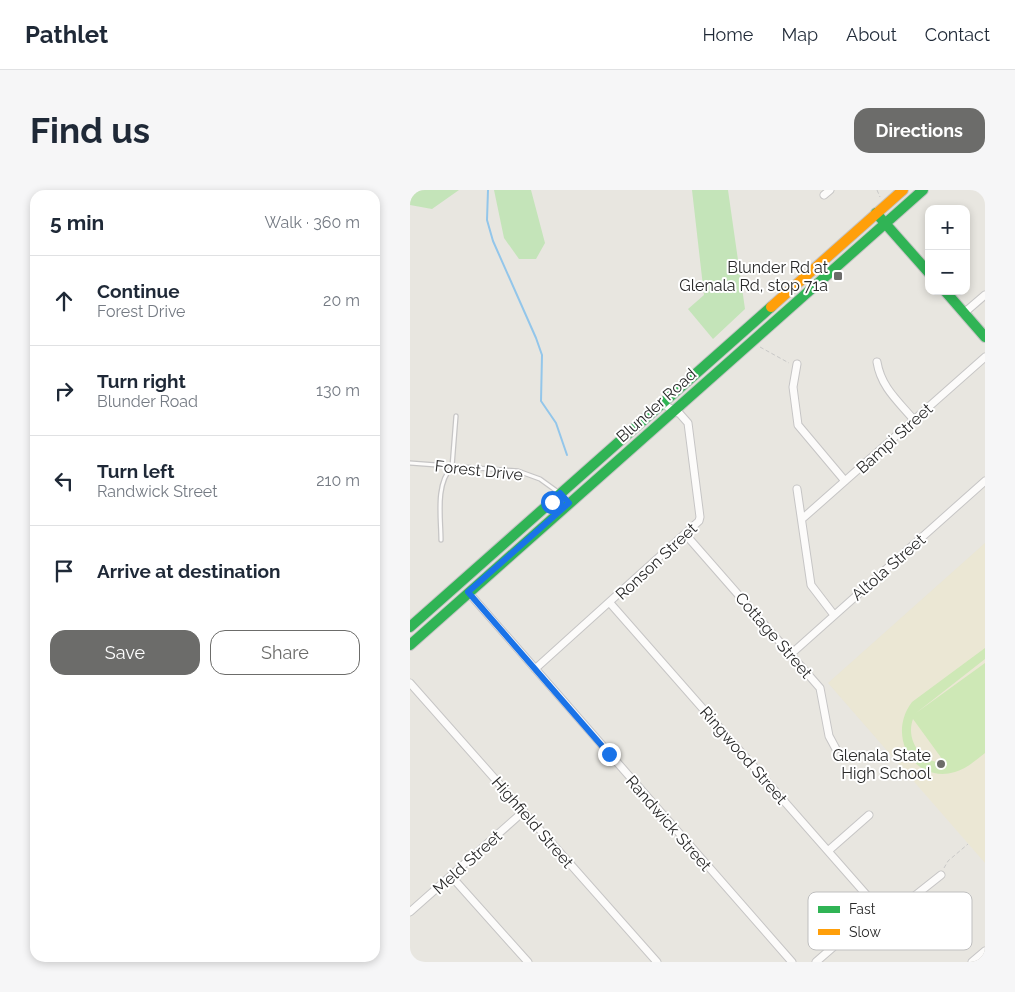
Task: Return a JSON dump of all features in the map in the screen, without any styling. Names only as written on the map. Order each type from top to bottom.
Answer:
[{"type":"main road","name":"Blunder Road","points":[[410,626],[903,190]]},
{"type":"main road","name":"Blunder Road","points":[[410,645],[924,190]]},
{"type":"main road","points":[[876,214],[925,268]]},
{"type":"main road","points":[[948,295],[985,337]]},
{"type":"street","points":[[824,196],[830,190]]},
{"type":"street","points":[[964,313],[985,295]]},
{"type":"street","name":"Bampi Street","points":[[802,519],[985,357]]},
{"type":"street","points":[[877,362],[879,377],[884,386],[914,420]]},
{"type":"street","points":[[797,364],[793,386],[798,425],[845,481]]},
{"type":"street","name":"Ronson Street","points":[[536,669],[697,525],[700,517],[689,428],[686,419],[661,403]]},
{"type":"street","name":"Altola Street","points":[[791,654],[985,481]]},
{"type":"street","points":[[797,489],[811,585],[834,615]]},
{"type":"street","name":"Cottage Street","points":[[686,535],[820,688],[829,736],[836,749]]},
{"type":"street","name":"Randwick Street","points":[[468,592],[792,962]]},
{"type":"street","name":"Ringwood Street","points":[[610,602],[864,892]]},
{"type":"street","name":"Highfield Street","points":[[410,683],[656,962]]},
{"type":"street","name":"Meld Street","points":[[410,912],[524,812]]},
{"type":"street","points":[[828,851],[870,815]]},
{"type":"street","points":[[920,892],[941,875]]},
{"type":"street","points":[[451,876],[528,962]]},
{"type":"street","points":[[816,962],[830,950]]},
{"type":"street","points":[[972,962],[985,950]]},
{"type":"lane","points":[[441,540],[441,493],[448,471],[452,467],[456,416]]},
{"type":"lane","name":"Forest Drive","points":[[410,463],[518,471],[540,479],[560,493],[569,503]]},
{"type":"path","points":[[877,190],[880,196],[879,202]]},
{"type":"path","points":[[759,347],[785,362],[797,364]]},
{"type":"path","points":[[941,875],[948,862],[968,844]]},
{"type":"shaded area","name":"Glenala State High School","points":[[985,543],[985,863],[828,683]]},
{"type":"green space","points":[[410,190],[459,190],[432,209],[410,205]]},
{"type":"green space","points":[[494,190],[531,190],[545,243],[536,259],[519,259],[504,238]]},
{"type":"green space","points":[[692,190],[728,190],[745,309],[713,339],[688,309],[704,295]]},
{"type":"green space","points":[[985,648],[985,659],[916,713],[985,663],[985,753],[967,767],[959,771],[940,774],[927,771],[908,754],[903,742],[902,729],[905,715],[912,702]],"holes":[[[913,719],[945,763],[929,759],[917,749],[911,735]]]},
{"type":"waterway","points":[[488,190],[487,220],[493,241],[542,355],[541,401],[556,423],[567,455]]},
{"type":"traffic: fast","points":[[410,645],[923,190]]},
{"type":"traffic: fast","points":[[876,213],[925,268]]},
{"type":"traffic: fast","points":[[948,295],[985,337]]},
{"type":"traffic: fast","points":[[410,627],[771,307]]},
{"type":"traffic: slow","points":[[771,307],[903,190]]},
{"type":"place","name":"Blunder Rd at Glenala Rd, stop 71a","points":[[838,276]]},
{"type":"place","name":"Glenala State High School","points":[[941,764]]},
{"type":"route","points":[[552,502],[560,493],[569,503],[468,592],[609,754]]}]
